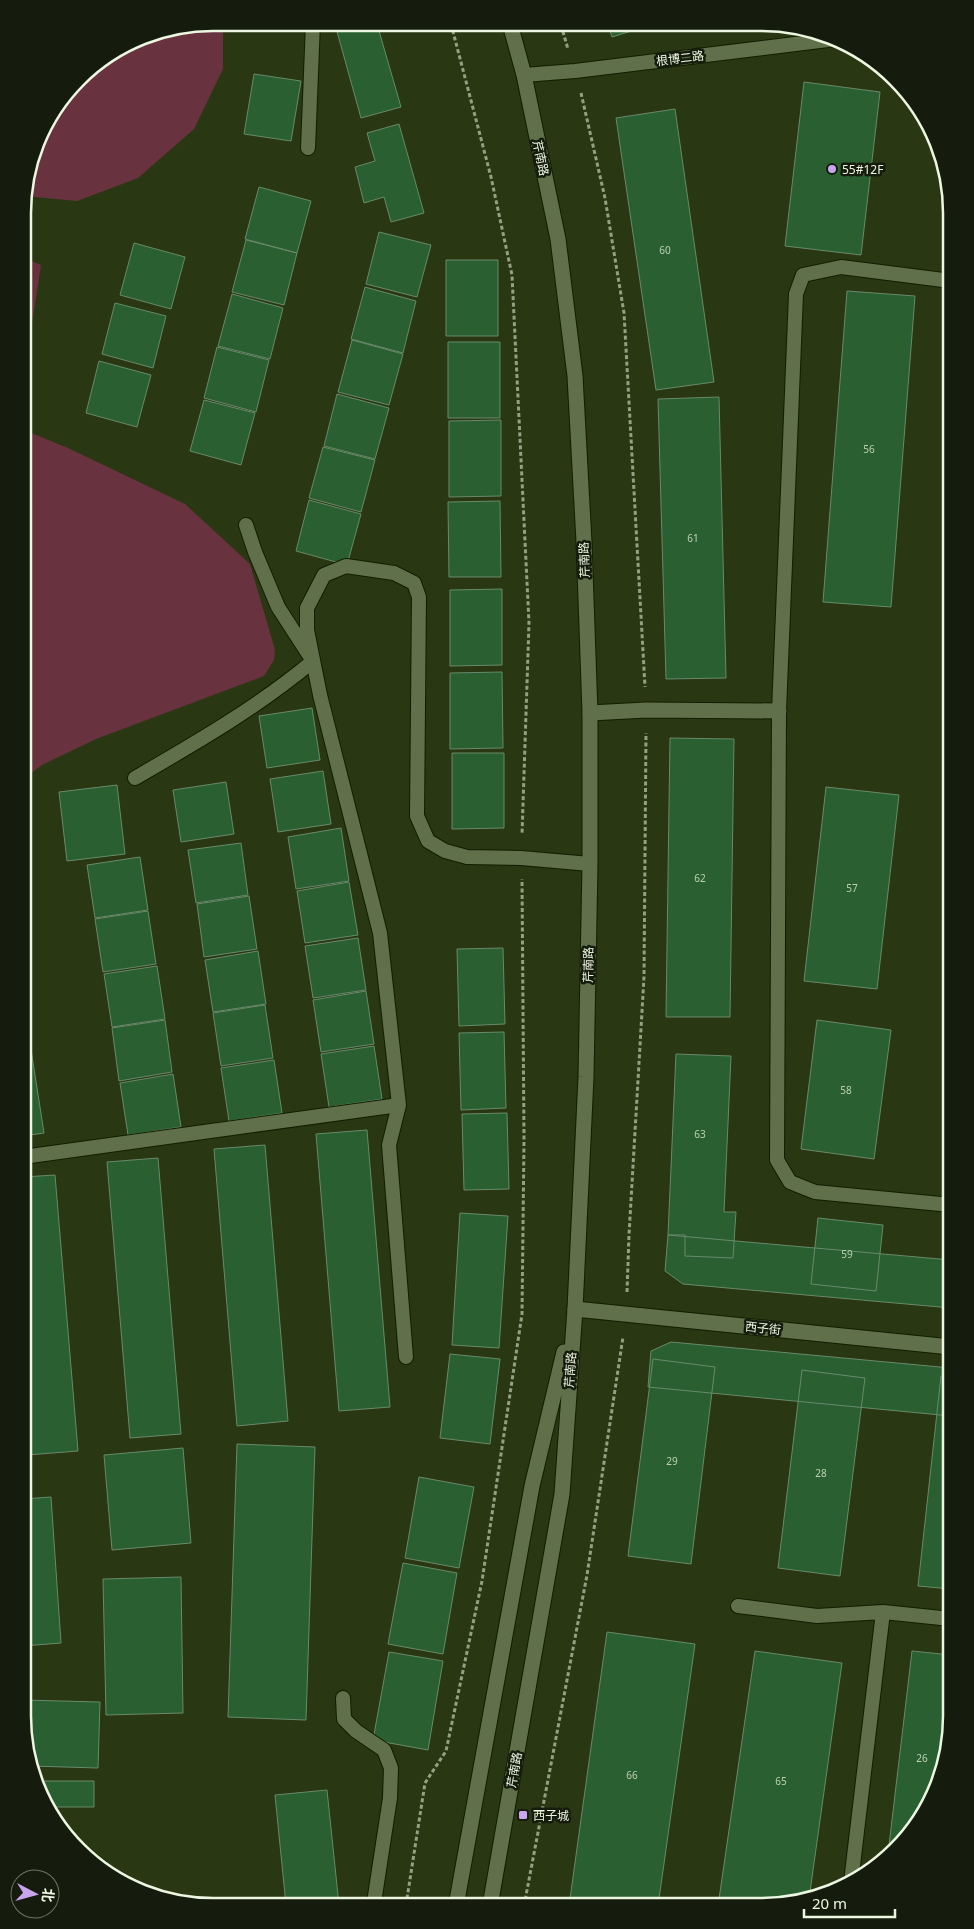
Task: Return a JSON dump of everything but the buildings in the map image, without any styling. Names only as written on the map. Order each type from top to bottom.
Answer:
[{"type":"main road","name":"芹南路","points":[[491,1898],[562,1494],[575,1309],[586,1077],[590,864],[590,713],[584,542],[574,376],[558,239],[524,75],[512,31]]},
{"type":"main road","points":[[590,713],[646,710],[779,711]]},
{"type":"main road","points":[[457,1898],[532,1486],[575,1309]]},
{"type":"main road","name":"西子街","points":[[575,1309],[943,1346]]},
{"type":"lane","points":[[308,148],[313,31]]},
{"type":"lane","name":"根博二路","points":[[524,75],[575,71],[819,41]]},
{"type":"lane","points":[[943,280],[841,267],[804,275],[796,294],[779,711],[776,1160],[790,1182],[815,1192],[943,1204]]},
{"type":"lane","points":[[246,525],[278,607],[313,661]]},
{"type":"lane","points":[[406,1357],[389,1145],[399,1105],[380,933],[320,695],[307,630],[307,608],[324,575],[346,566],[394,573],[414,583],[419,597],[417,816],[428,841],[445,851],[467,857],[521,858],[590,864]]},
{"type":"lane","points":[[135,778],[225,726],[282,687],[313,661]]},
{"type":"lane","points":[[31,1156],[399,1105]]},
{"type":"lane","points":[[738,1606],[817,1616],[883,1612],[943,1618]]},
{"type":"lane","points":[[852,1873],[883,1612]]},
{"type":"lane","points":[[343,1698],[344,1719],[356,1731],[384,1750],[391,1768],[390,1798],[375,1898]]},
{"type":"path","points":[[407,1898],[425,1783],[446,1751],[482,1581],[522,1314],[524,1140],[521,858],[529,623],[512,275],[489,168],[453,31]]},
{"type":"shaded area","points":[[223,31],[223,69],[194,129],[138,178],[77,201],[32,197],[37,166],[45,144],[62,112],[76,93],[93,76],[112,62],[144,45],[166,37]]},
{"type":"shaded area","points":[[31,261],[41,265],[31,330]]},
{"type":"shaded area","points":[[31,433],[68,448],[185,504],[250,564],[275,650],[274,660],[264,676],[96,739],[42,765],[31,773]]},
{"type":"place","name":"55#12F","points":[[832,169]]},
{"type":"place","name":"西子城","points":[[523,1815]]}]
